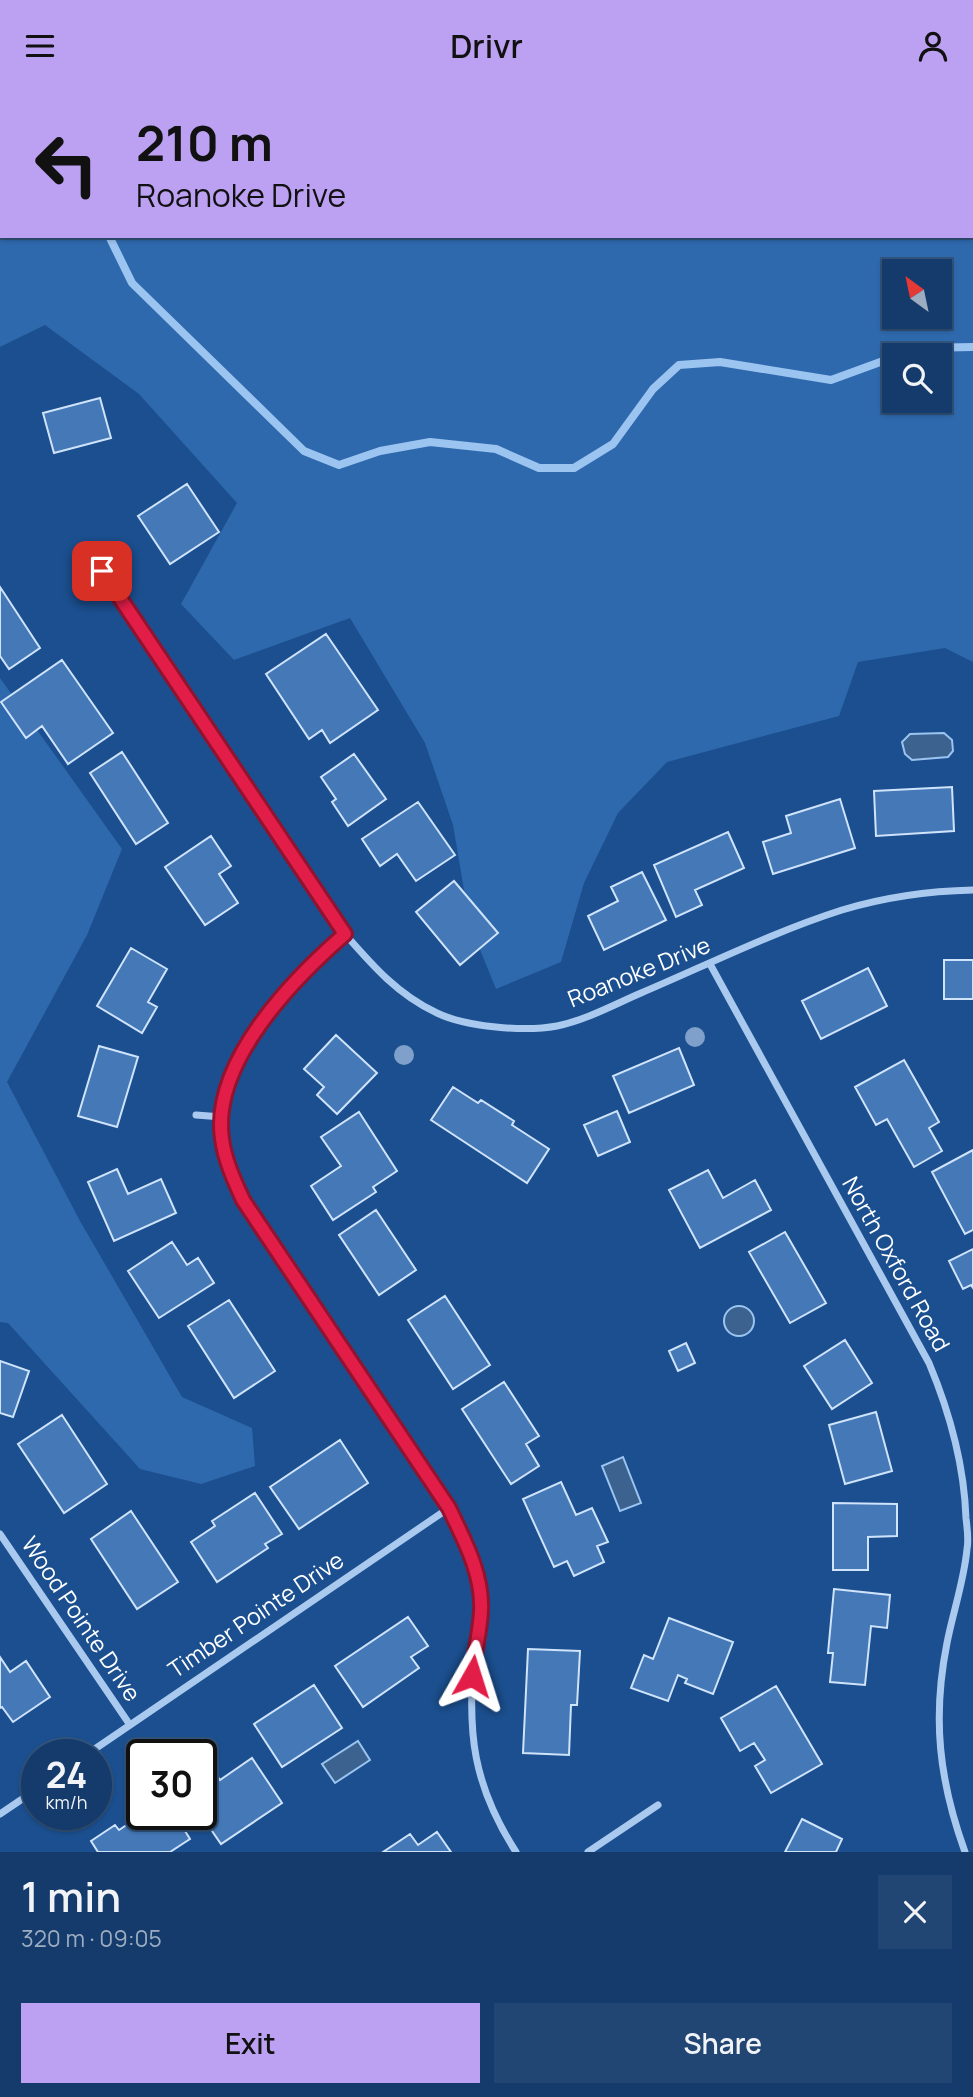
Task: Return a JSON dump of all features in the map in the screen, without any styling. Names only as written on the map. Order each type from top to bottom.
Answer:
[{"type":"street","name":"Roanoke Drive","points":[[86,548],[345,934],[378,971],[408,997],[439,1014],[493,1028],[555,1026],[579,1019],[789,930],[841,911],[886,898],[973,890]]},
{"type":"street","points":[[345,934],[323,953],[272,1009],[244,1048],[231,1073],[222,1117],[222,1137],[243,1200],[449,1508],[468,1546],[480,1585],[481,1611],[474,1652],[471,1736],[490,1806],[516,1852]]},
{"type":"street","name":"North Oxford Road","points":[[710,964],[929,1363],[957,1444],[965,1499],[968,1548],[947,1645],[940,1690],[938,1737],[947,1795],[965,1852]]},
{"type":"street","points":[[196,1115],[222,1117]]},
{"type":"street","name":"Timber Pointe Drive","points":[[109,1739],[449,1508]]},
{"type":"street","name":"Wood Pointe Drive","points":[[0,1534],[130,1725]]},
{"type":"street","points":[[0,1814],[21,1800]]},
{"type":"street","points":[[588,1852],[658,1805]]},
{"type":"shaded area","points":[[0,238],[973,238],[973,662],[945,648],[858,662],[839,716],[667,762],[618,813],[584,883],[561,962],[496,989],[470,925],[453,825],[425,743],[350,618],[234,660],[181,604],[237,503],[139,394],[45,325],[0,347]]},
{"type":"shaded area","points":[[0,678],[122,849],[87,935],[7,1082],[80,1221],[182,1397],[252,1428],[255,1466],[201,1484],[140,1469],[8,1323],[0,1322]]},
{"type":"shaded area","points":[[944,733],[952,740],[953,751],[948,757],[912,760],[905,754],[902,742],[910,734]]},
{"type":"shaded area","points":[[739,1306],[750,1310],[754,1321],[750,1332],[739,1336],[728,1332],[724,1321],[728,1310]]},
{"type":"shaded area","points":[[623,1457],[641,1503],[620,1511],[602,1466]]},
{"type":"shaded area","points":[[358,1741],[370,1760],[335,1783],[322,1764]]},
{"type":"building","points":[[100,398],[111,438],[54,453],[43,413]]},
{"type":"building","points":[[187,484],[219,532],[170,564],[138,516]]},
{"type":"building","points":[[0,587],[40,648],[9,669],[0,656]]},
{"type":"building","points":[[326,634],[378,710],[330,743],[322,730],[309,739],[266,674]]},
{"type":"building","points":[[62,660],[113,733],[68,764],[42,726],[26,738],[1,702]]},
{"type":"building","points":[[122,752],[168,823],[136,844],[90,773]]},
{"type":"building","points":[[354,754],[386,799],[348,826],[332,802],[336,799],[321,777]]},
{"type":"building","points":[[952,787],[954,831],[876,836],[874,791]]},
{"type":"building","points":[[840,799],[855,848],[773,874],[763,842],[791,833],[786,816]]},
{"type":"building","points":[[418,802],[455,855],[416,881],[397,854],[380,866],[362,839]]},
{"type":"building","points":[[728,832],[744,868],[695,890],[702,905],[676,917],[654,865]]},
{"type":"building","points":[[211,836],[231,866],[219,874],[238,903],[205,925],[165,867]]},
{"type":"building","points":[[642,872],[666,920],[604,950],[588,916],[618,901],[611,887]]},
{"type":"building","points":[[454,881],[498,933],[460,965],[416,912]]},
{"type":"building","points":[[131,948],[167,969],[148,1002],[157,1007],[142,1033],[97,1006]]},
{"type":"building","points":[[944,960],[973,960],[973,999],[944,999]]},
{"type":"building","points":[[868,968],[887,1006],[821,1039],[802,1001]]},
{"type":"building","points":[[336,1035],[377,1073],[337,1114],[317,1095],[324,1087],[304,1069]]},
{"type":"building","points":[[99,1046],[138,1057],[117,1127],[78,1116]]},
{"type":"building","points":[[679,1048],[694,1085],[629,1113],[613,1076]]},
{"type":"building","points":[[904,1060],[939,1122],[929,1128],[942,1151],[914,1167],[887,1119],[876,1125],[855,1087]]},
{"type":"building","points":[[453,1087],[478,1103],[481,1100],[514,1121],[512,1125],[549,1149],[527,1183],[431,1120]]},
{"type":"building","points":[[617,1111],[630,1142],[598,1156],[584,1125]]},
{"type":"building","points":[[359,1112],[397,1171],[373,1187],[376,1192],[333,1220],[311,1186],[341,1166],[321,1137]]},
{"type":"building","points":[[973,1150],[973,1230],[965,1234],[932,1172]]},
{"type":"building","points":[[117,1169],[128,1194],[161,1179],[176,1213],[114,1241],[88,1182]]},
{"type":"building","points":[[708,1170],[723,1198],[755,1180],[771,1210],[700,1248],[669,1190]]},
{"type":"building","points":[[376,1210],[416,1270],[379,1295],[339,1235]]},
{"type":"building","points":[[785,1232],[826,1303],[790,1323],[749,1252]]},
{"type":"building","points":[[172,1242],[187,1265],[198,1258],[214,1283],[159,1318],[128,1271]]},
{"type":"building","points":[[973,1249],[973,1288],[971,1285],[963,1289],[949,1261]]},
{"type":"building","points":[[445,1296],[490,1365],[453,1389],[408,1320]]},
{"type":"building","points":[[229,1300],[275,1371],[234,1398],[188,1326]]},
{"type":"building","points":[[845,1340],[872,1383],[832,1409],[804,1366]]},
{"type":"building","points":[[686,1343],[695,1363],[678,1371],[669,1351]]},
{"type":"building","points":[[0,1361],[29,1371],[13,1417],[0,1413]]},
{"type":"building","points":[[504,1382],[539,1436],[526,1444],[539,1466],[511,1484],[462,1409]]},
{"type":"building","points":[[876,1412],[892,1471],[845,1484],[829,1425]]},
{"type":"building","points":[[62,1415],[107,1484],[64,1513],[18,1444]]},
{"type":"building","points":[[340,1440],[368,1483],[299,1529],[270,1487]]},
{"type":"building","points":[[561,1482],[576,1515],[592,1508],[608,1542],[597,1546],[604,1562],[574,1576],[567,1561],[554,1567],[523,1499]]},
{"type":"building","points":[[255,1493],[282,1534],[265,1544],[268,1548],[217,1582],[191,1542],[215,1526],[212,1521]]},
{"type":"building","points":[[833,1503],[897,1504],[897,1536],[868,1537],[868,1570],[833,1570]]},
{"type":"building","points":[[131,1511],[178,1582],[137,1609],[91,1539]]},
{"type":"building","points":[[834,1589],[890,1595],[887,1628],[871,1626],[865,1685],[830,1682],[833,1653],[828,1653]]},
{"type":"building","points":[[408,1617],[428,1646],[411,1657],[419,1668],[363,1707],[335,1666]]},
{"type":"building","points":[[669,1618],[733,1642],[713,1694],[685,1683],[687,1679],[678,1675],[668,1701],[631,1688],[644,1655],[653,1659]]},
{"type":"building","points":[[528,1649],[580,1651],[577,1705],[571,1705],[569,1755],[523,1753]]},
{"type":"building","points":[[0,1657],[10,1672],[26,1661],[50,1697],[13,1722],[2,1707],[0,1708]]},
{"type":"building","points":[[314,1685],[342,1728],[282,1767],[254,1724]]},
{"type":"building","points":[[776,1686],[822,1764],[771,1793],[755,1766],[765,1760],[754,1743],[740,1751],[721,1718]]},
{"type":"building","points":[[252,1758],[282,1803],[221,1844],[211,1830],[217,1830],[217,1776],[220,1780]]},
{"type":"building","points":[[802,1819],[842,1839],[836,1852],[785,1852]]},
{"type":"building","points":[[115,1825],[119,1830],[126,1825],[126,1830],[184,1830],[190,1839],[170,1852],[98,1852],[91,1841],[112,1830]]},
{"type":"building","points":[[437,1832],[451,1852],[383,1852],[410,1834],[418,1845]]},
{"type":"waterway","points":[[110,238],[132,283],[304,451],[339,465],[380,451],[430,442],[496,449],[539,468],[574,468],[613,444],[653,389],[679,365],[720,362],[831,380],[882,361]]},
{"type":"waterway","points":[[952,347],[973,347]]},
{"type":"route","points":[[102,571],[345,934],[323,953],[272,1009],[244,1048],[231,1073],[223,1107],[222,1137],[229,1169],[243,1200],[449,1508],[468,1546],[480,1585],[481,1611],[472,1676]]}]
